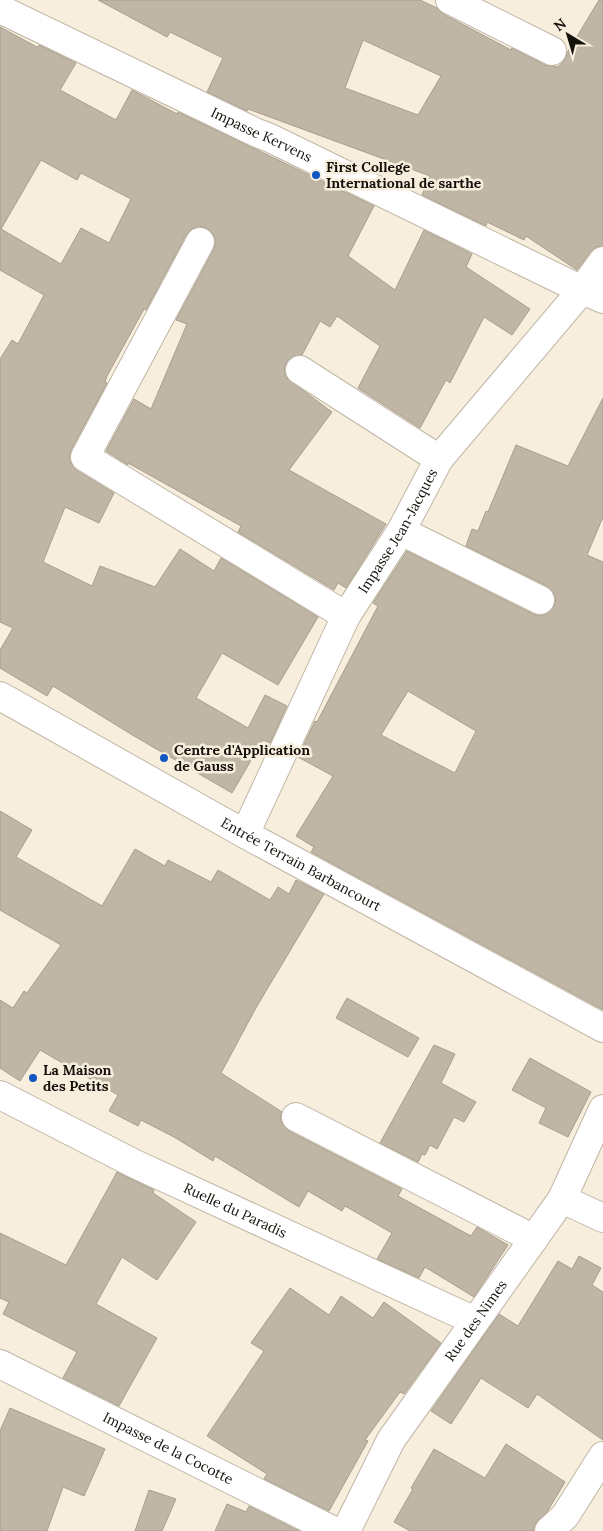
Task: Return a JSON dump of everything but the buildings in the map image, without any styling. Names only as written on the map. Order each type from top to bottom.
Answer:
[{"type":"street","points":[[450,0],[552,50]]},
{"type":"street","name":"Impasse Kervens","points":[[0,9],[593,294]]},
{"type":"street","points":[[200,242],[85,457],[346,616]]},
{"type":"street","name":"Impasse Jean-Jacques","points":[[245,834],[346,616],[401,531],[439,459],[593,294],[603,260]]},
{"type":"street","points":[[300,370],[439,459]]},
{"type":"street","points":[[401,531],[540,600]]},
{"type":"street","name":"Entrée Terrain Barbancourt","points":[[0,696],[245,834],[603,1028]]},
{"type":"street","name":"Ruelle du Paradis","points":[[0,1095],[144,1168],[475,1322]]},
{"type":"street","name":"Rue des Nimes","points":[[350,1529],[391,1440],[562,1198],[603,1109]]},
{"type":"street","points":[[296,1117],[534,1239]]},
{"type":"street","points":[[562,1198],[603,1218]]},
{"type":"street","name":"Impasse de la Cocotte","points":[[0,1364],[350,1529]]},
{"type":"street","points":[[549,1531],[565,1516],[603,1456]]},
{"type":"place","name":"First College International de sarthe","points":[[316,175]]},
{"type":"place","name":"Centre d'Application de Gauss","points":[[164,758]]},
{"type":"place","name":"La Maison des Petits","points":[[33,1078]]}]
